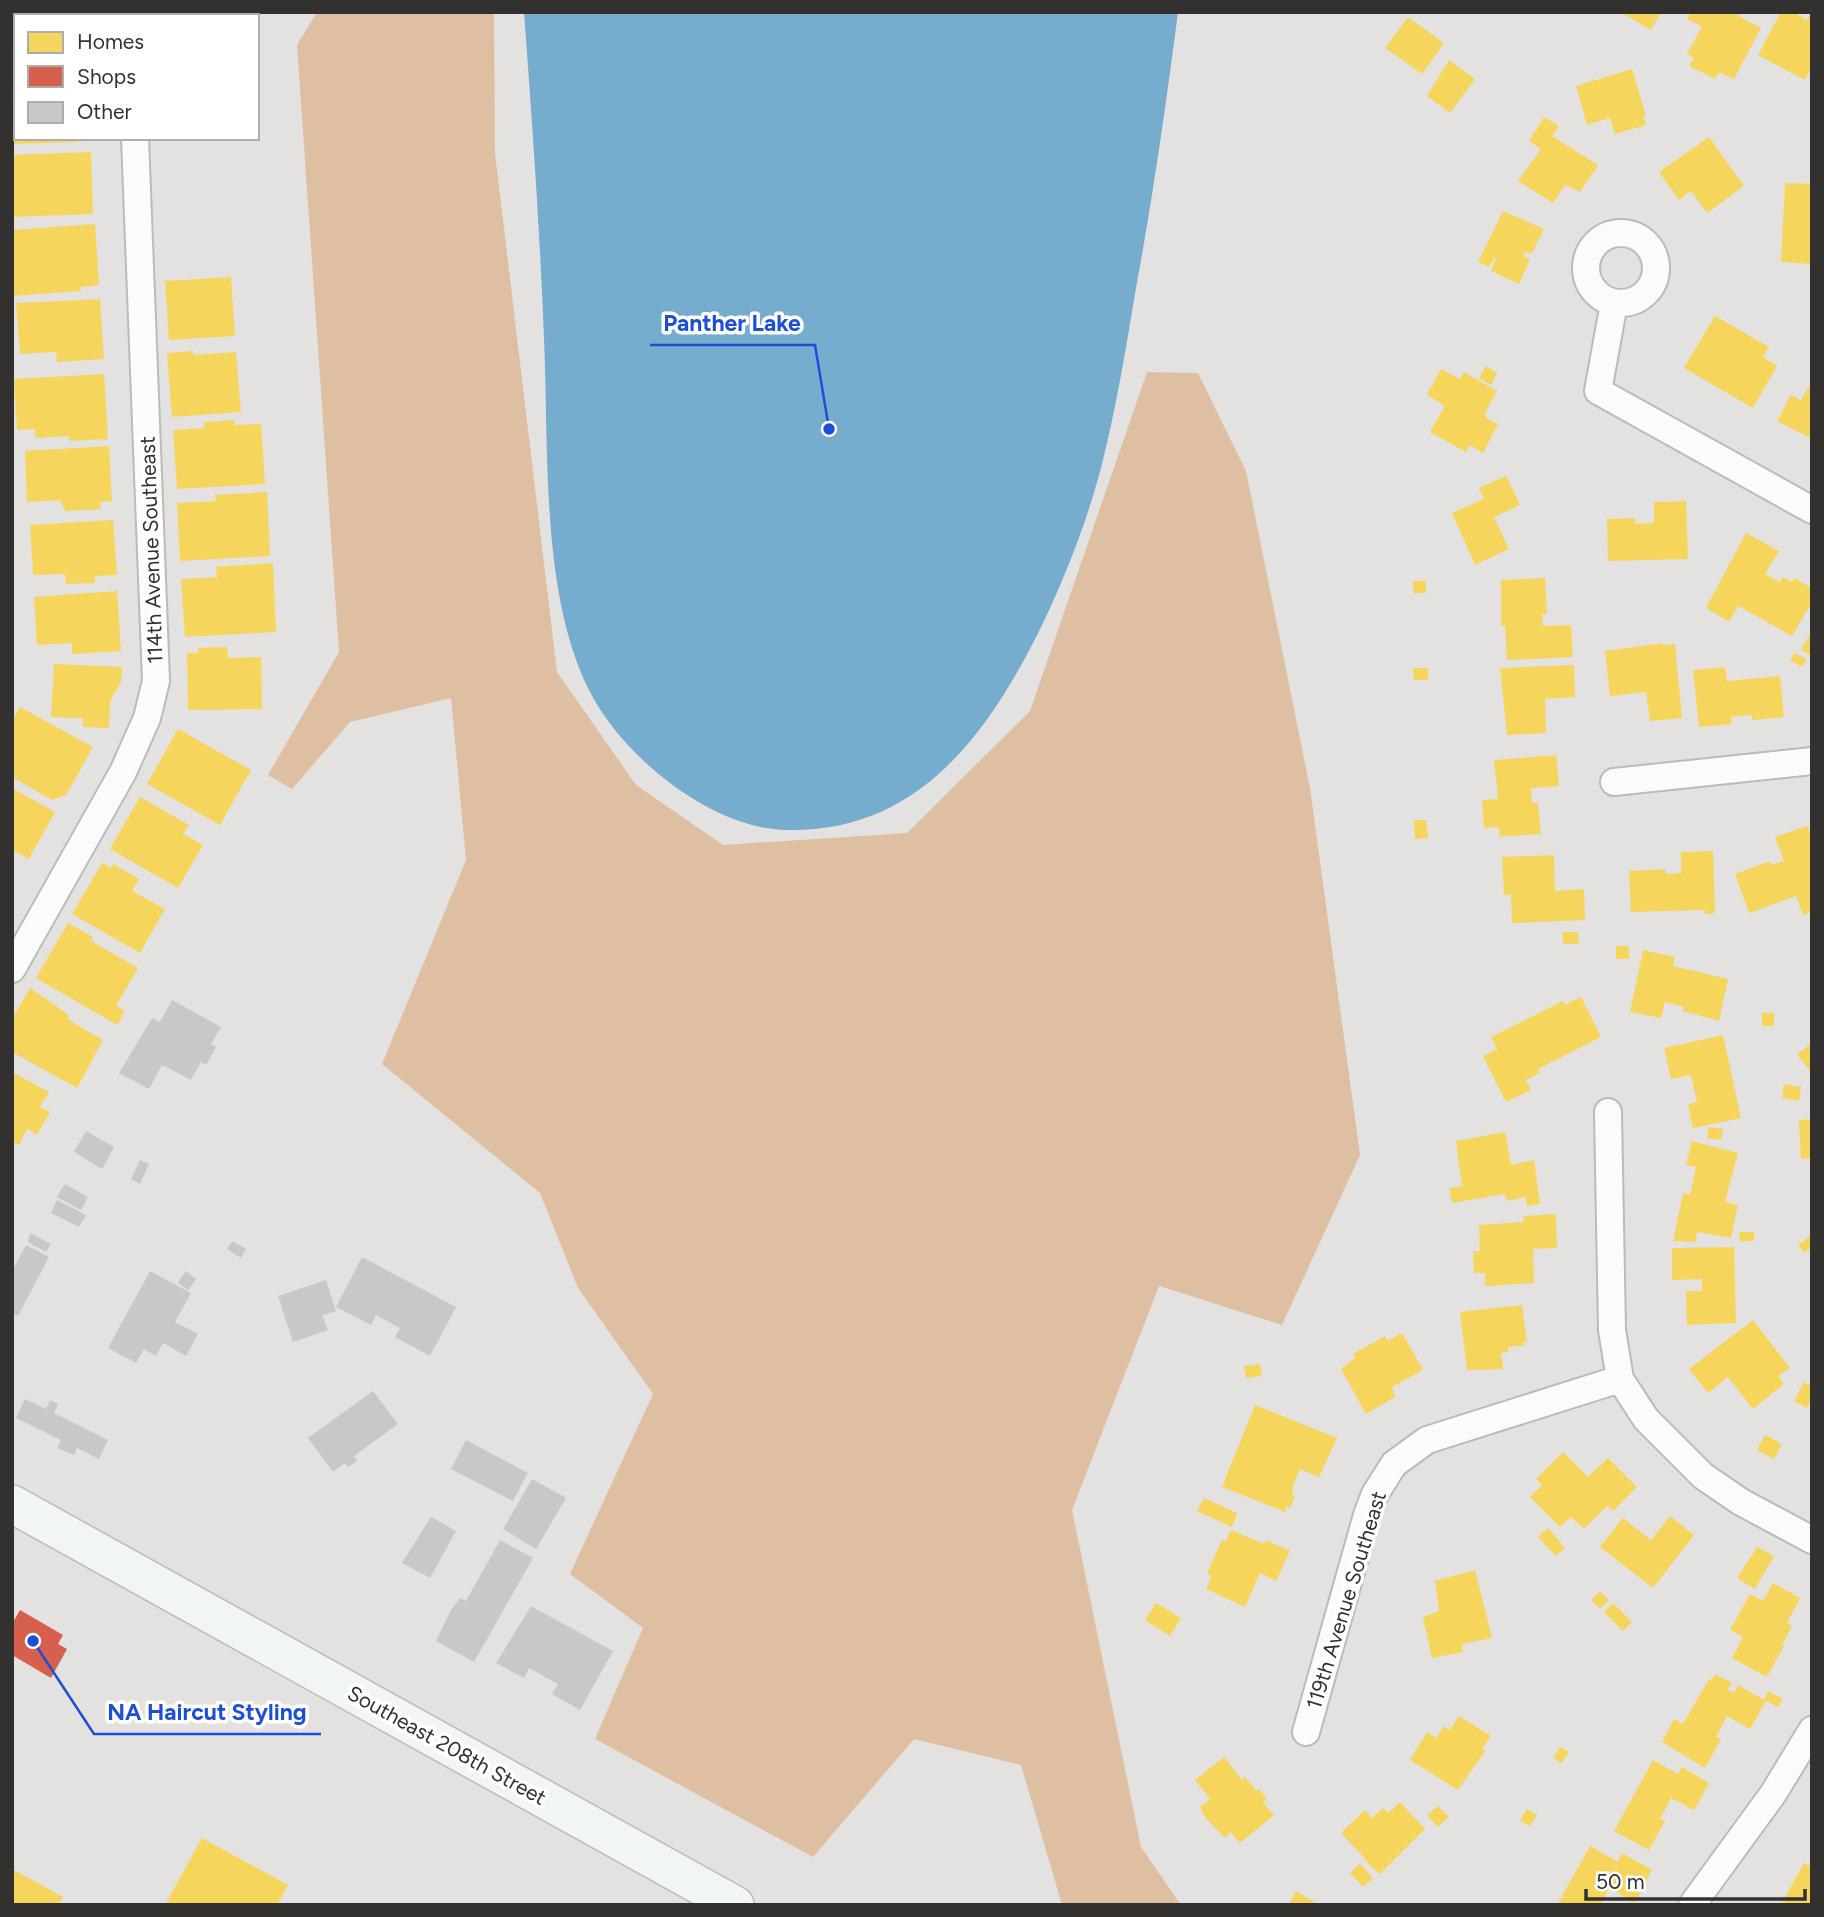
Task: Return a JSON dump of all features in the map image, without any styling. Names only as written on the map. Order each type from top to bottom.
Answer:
[{"type":"main road","name":"Southeast 208th Street","points":[[12,1504],[736,1905]]},
{"type":"street","name":"114th Avenue Southeast","points":[[12,969],[126,766],[147,718],[156,681],[135,140]]},
{"type":"street","points":[[1614,303],[1598,391],[1812,510]]},
{"type":"street","points":[[1614,782],[1812,761]]},
{"type":"street","points":[[1608,1112],[1612,1331],[1620,1379],[1646,1419],[1703,1476],[1741,1502],[1812,1540]]},
{"type":"street","name":"119th Avenue Southeast","points":[[1306,1732],[1367,1515],[1375,1494],[1394,1464],[1427,1440],[1620,1379]]},
{"type":"street","points":[[1692,1905],[1773,1794],[1812,1730]]},
{"type":"shaded area","points":[[317,12],[494,12],[495,153],[557,672],[636,785],[723,845],[907,833],[1030,711],[1147,372],[1198,373],[1246,471],[1310,788],[1360,1155],[1282,1325],[1159,1286],[1072,1510],[1141,1847],[1181,1905],[1062,1905],[1021,1765],[914,1739],[813,1857],[595,1739],[643,1628],[570,1574],[653,1394],[578,1288],[540,1193],[382,1064],[466,860],[451,698],[350,722],[292,789],[268,775],[339,652],[297,45]]},
{"type":"water","points":[[524,12],[1178,12],[1154,185],[1120,378],[1101,468],[1076,546],[1044,621],[1023,661],[974,736],[945,768],[912,794],[875,814],[833,827],[785,830],[756,826],[727,816],[698,802],[645,762],[604,715],[589,690],[573,651],[562,609],[550,518],[540,257]]},
{"type":"building: Homes","points":[[72,12],[142,12],[141,14],[71,14]]},
{"type":"building: Homes","points":[[164,12],[228,12],[227,14],[163,14]]},
{"type":"building: Homes","points":[[1620,12],[1661,12],[1651,30]]},
{"type":"building: Homes","points":[[1690,12],[1740,12],[1738,16],[1761,28],[1734,79],[1719,72],[1715,79],[1689,66],[1694,58],[1687,54],[1702,27],[1687,19]]},
{"type":"building: Homes","points":[[1781,12],[1793,12],[1807,20],[1812,12],[1812,66],[1805,80],[1758,55]]},
{"type":"building: Homes","points":[[1408,17],[1444,43],[1422,74],[1385,48]]},
{"type":"building: Homes","points":[[1449,60],[1475,79],[1450,113],[1427,96]]},
{"type":"building: Homes","points":[[1632,69],[1646,116],[1643,117],[1646,125],[1615,134],[1610,118],[1587,125],[1576,86]]},
{"type":"building: Homes","points":[[12,84],[14,140],[79,140],[79,142],[12,144]]},
{"type":"building: Homes","points":[[1544,117],[1559,126],[1552,136],[1598,165],[1580,192],[1565,185],[1553,203],[1518,181],[1541,149],[1529,141]]},
{"type":"building: Homes","points":[[1709,137],[1744,186],[1707,213],[1691,191],[1679,200],[1659,172]]},
{"type":"building: Homes","points":[[91,152],[93,214],[12,217],[12,155]]},
{"type":"building: Homes","points":[[1785,183],[1812,184],[1812,264],[1781,262]]},
{"type":"building: Homes","points":[[1503,211],[1544,229],[1532,253],[1525,252],[1523,256],[1530,260],[1519,284],[1491,271],[1496,259],[1494,258],[1489,267],[1478,262]]},
{"type":"building: Homes","points":[[95,224],[99,285],[80,287],[81,291],[12,296],[12,230]]},
{"type":"building: Homes","points":[[231,277],[235,336],[169,340],[165,281]]},
{"type":"building: Homes","points":[[100,299],[104,359],[57,362],[56,352],[20,354],[16,303]]},
{"type":"building: Homes","points":[[1715,316],[1769,347],[1763,357],[1777,366],[1753,408],[1684,368]]},
{"type":"building: Homes","points":[[193,351],[193,355],[236,352],[241,412],[172,417],[167,353]]},
{"type":"building: Homes","points":[[1486,366],[1497,373],[1491,385],[1479,378]]},
{"type":"building: Homes","points":[[1441,369],[1460,379],[1464,372],[1497,391],[1485,413],[1486,418],[1498,424],[1483,453],[1470,445],[1466,452],[1430,432],[1445,406],[1427,395]]},
{"type":"building: Homes","points":[[104,374],[108,439],[69,441],[69,436],[35,438],[35,429],[17,430],[14,379]]},
{"type":"building: Homes","points":[[1809,386],[1812,387],[1812,439],[1777,421],[1791,395],[1801,400]]},
{"type":"building: Homes","points":[[234,420],[235,425],[261,424],[265,484],[177,489],[173,430],[204,428],[204,422]]},
{"type":"building: Homes","points":[[109,446],[112,501],[100,502],[101,509],[65,511],[60,500],[27,502],[25,451]]},
{"type":"building: Homes","points":[[1506,476],[1520,505],[1494,517],[1509,549],[1475,565],[1452,513],[1484,499],[1479,488]]},
{"type":"building: Homes","points":[[267,492],[270,556],[180,561],[177,503],[216,501],[215,495]]},
{"type":"building: Homes","points":[[1686,501],[1688,559],[1608,561],[1607,519],[1635,518],[1635,524],[1654,523],[1654,502]]},
{"type":"building: Homes","points":[[113,520],[117,575],[95,576],[95,583],[66,584],[65,574],[33,575],[30,525]]},
{"type":"building: Homes","points":[[1746,533],[1779,551],[1765,574],[1780,582],[1783,577],[1792,582],[1794,578],[1812,588],[1812,602],[1792,636],[1738,606],[1729,622],[1706,608]]},
{"type":"building: Homes","points":[[273,563],[276,632],[185,637],[181,579],[217,577],[216,567]]},
{"type":"building: Homes","points":[[1545,578],[1547,614],[1542,614],[1543,626],[1571,625],[1573,657],[1507,660],[1505,626],[1501,626],[1501,580]]},
{"type":"building: Homes","points":[[1413,581],[1426,581],[1426,593],[1413,593]]},
{"type":"building: Homes","points":[[117,591],[121,651],[72,654],[72,643],[37,645],[34,597]]},
{"type":"building: Homes","points":[[1812,630],[1812,656],[1801,650]]},
{"type":"building: Homes","points":[[1663,643],[1675,644],[1682,718],[1650,721],[1646,692],[1610,696],[1605,651]]},
{"type":"building: Homes","points":[[227,647],[228,658],[261,657],[262,709],[188,710],[187,653],[198,653],[198,648]]},
{"type":"building: Homes","points":[[1794,653],[1807,659],[1802,667],[1790,660]]},
{"type":"building: Homes","points":[[54,664],[122,667],[121,682],[110,701],[109,728],[83,727],[83,718],[51,717]]},
{"type":"building: Homes","points":[[1574,665],[1575,697],[1545,699],[1546,733],[1507,735],[1500,668]]},
{"type":"building: Homes","points":[[1725,667],[1727,681],[1780,676],[1784,717],[1752,720],[1752,715],[1731,717],[1732,724],[1699,727],[1693,670]]},
{"type":"building: Homes","points":[[1413,668],[1428,668],[1428,680],[1414,680]]},
{"type":"building: Homes","points":[[20,707],[93,747],[66,795],[52,800],[12,777],[12,720]]},
{"type":"building: Homes","points":[[178,729],[251,770],[220,825],[147,784]]},
{"type":"building: Homes","points":[[1556,755],[1559,786],[1531,788],[1532,803],[1538,803],[1541,834],[1500,837],[1499,827],[1484,828],[1482,800],[1498,799],[1494,760]]},
{"type":"building: Homes","points":[[12,788],[55,812],[29,859],[12,850]]},
{"type":"building: Homes","points":[[140,797],[189,825],[183,834],[203,845],[178,888],[110,849]]},
{"type":"building: Homes","points":[[1414,820],[1426,820],[1428,838],[1415,839]]},
{"type":"building: Homes","points":[[1807,826],[1812,838],[1812,912],[1803,915],[1796,896],[1749,913],[1735,874],[1770,861],[1772,865],[1784,861],[1775,837]]},
{"type":"building: Homes","points":[[1713,851],[1713,914],[1705,914],[1705,910],[1631,912],[1629,871],[1665,869],[1666,874],[1681,873],[1681,852]]},
{"type":"building: Homes","points":[[1554,855],[1555,891],[1584,889],[1585,920],[1512,923],[1511,894],[1504,895],[1502,857]]},
{"type":"building: Homes","points":[[102,863],[111,868],[113,864],[139,879],[132,891],[165,909],[140,953],[72,914]]},
{"type":"building: Homes","points":[[68,923],[93,937],[91,941],[138,968],[116,1006],[125,1011],[117,1025],[36,978]]},
{"type":"building: Homes","points":[[1562,932],[1578,932],[1579,944],[1563,944]]},
{"type":"building: Homes","points":[[1616,946],[1629,946],[1629,959],[1616,959]]},
{"type":"building: Homes","points":[[1643,950],[1675,957],[1673,966],[1728,979],[1719,1021],[1683,1011],[1684,1007],[1665,1002],[1661,1018],[1630,1012]]},
{"type":"building: Homes","points":[[30,988],[69,1015],[67,1019],[103,1040],[77,1088],[12,1052],[12,1019]]},
{"type":"building: Homes","points":[[1581,997],[1601,1037],[1538,1069],[1540,1073],[1526,1080],[1531,1090],[1506,1102],[1483,1056],[1497,1049],[1491,1037],[1563,1001],[1565,1005]]},
{"type":"building: Homes","points":[[1762,1013],[1774,1013],[1774,1026],[1762,1026]]},
{"type":"building: Homes","points":[[1723,1035],[1741,1118],[1693,1128],[1688,1104],[1697,1102],[1691,1075],[1671,1079],[1664,1048]]},
{"type":"building: Homes","points":[[1812,1043],[1812,1074],[1797,1054]]},
{"type":"building: Homes","points":[[12,1072],[49,1092],[40,1107],[50,1112],[37,1135],[27,1129],[19,1145],[12,1141]]},
{"type":"building: Homes","points":[[1784,1084],[1801,1087],[1799,1101],[1782,1098]]},
{"type":"building: Homes","points":[[1812,1119],[1812,1158],[1801,1159],[1799,1120]]},
{"type":"building: Homes","points":[[1709,1127],[1723,1129],[1721,1140],[1707,1138]]},
{"type":"building: Homes","points":[[1505,1132],[1511,1165],[1534,1160],[1540,1204],[1527,1206],[1526,1197],[1507,1201],[1505,1194],[1452,1203],[1449,1188],[1462,1186],[1456,1141]]},
{"type":"building: Homes","points":[[1692,1141],[1738,1153],[1725,1202],[1738,1205],[1731,1238],[1697,1232],[1696,1242],[1673,1241],[1683,1193],[1690,1195],[1696,1167],[1686,1165]]},
{"type":"building: Homes","points":[[1556,1214],[1557,1248],[1533,1249],[1534,1283],[1485,1286],[1485,1273],[1474,1273],[1473,1251],[1480,1251],[1479,1225],[1524,1222],[1523,1216]]},
{"type":"building: Homes","points":[[1739,1232],[1754,1232],[1754,1241],[1740,1241]]},
{"type":"building: Homes","points":[[1810,1236],[1812,1247],[1804,1253],[1798,1245]]},
{"type":"building: Homes","points":[[1734,1247],[1736,1323],[1687,1325],[1686,1291],[1702,1291],[1702,1279],[1672,1280],[1672,1248]]},
{"type":"building: Homes","points":[[1522,1305],[1527,1342],[1523,1342],[1524,1346],[1508,1347],[1508,1352],[1501,1353],[1503,1369],[1467,1370],[1460,1312]]},
{"type":"building: Homes","points":[[1753,1320],[1790,1368],[1778,1376],[1784,1384],[1753,1409],[1728,1377],[1708,1393],[1689,1369]]},
{"type":"building: Homes","points":[[1402,1333],[1423,1370],[1392,1387],[1395,1397],[1366,1414],[1341,1369],[1355,1358],[1353,1354],[1385,1336],[1387,1341]]},
{"type":"building: Homes","points":[[1260,1364],[1262,1376],[1246,1378],[1244,1366]]},
{"type":"building: Homes","points":[[1804,1382],[1812,1387],[1812,1399],[1807,1408],[1794,1401]]},
{"type":"building: Homes","points":[[1255,1405],[1337,1438],[1319,1477],[1300,1469],[1293,1486],[1292,1495],[1295,1496],[1290,1508],[1287,1506],[1285,1512],[1222,1487]]},
{"type":"building: Homes","points":[[1765,1435],[1782,1444],[1774,1459],[1757,1450]]},
{"type":"building: Homes","points":[[1563,1452],[1588,1477],[1608,1458],[1637,1487],[1613,1511],[1607,1506],[1584,1529],[1571,1517],[1560,1527],[1530,1497],[1542,1485],[1536,1479]]},
{"type":"building: Homes","points":[[1204,1498],[1237,1513],[1232,1527],[1197,1511]]},
{"type":"building: Homes","points":[[1670,1516],[1694,1535],[1653,1588],[1600,1547],[1623,1518],[1651,1540]]},
{"type":"building: Homes","points":[[1548,1528],[1565,1548],[1556,1556],[1538,1537]]},
{"type":"building: Homes","points":[[1231,1530],[1264,1544],[1266,1540],[1290,1551],[1276,1581],[1260,1573],[1245,1607],[1206,1589],[1212,1576],[1207,1573],[1222,1540],[1226,1541]]},
{"type":"building: Homes","points":[[1757,1547],[1774,1556],[1755,1589],[1737,1578]]},
{"type":"building: Homes","points":[[1475,1570],[1492,1638],[1462,1644],[1463,1652],[1432,1658],[1423,1617],[1439,1611],[1435,1581]]},
{"type":"building: Homes","points":[[1773,1583],[1800,1598],[1787,1623],[1792,1626],[1782,1645],[1784,1646],[1767,1677],[1732,1658],[1743,1637],[1730,1630],[1750,1594],[1763,1601]]},
{"type":"building: Homes","points":[[1600,1591],[1609,1600],[1600,1609],[1591,1600]]},
{"type":"building: Homes","points":[[1156,1603],[1181,1618],[1170,1636],[1145,1620]]},
{"type":"building: Homes","points":[[1613,1603],[1632,1622],[1623,1631],[1604,1612]]},
{"type":"building: Homes","points":[[1715,1674],[1732,1683],[1728,1690],[1734,1693],[1738,1685],[1766,1701],[1750,1729],[1727,1716],[1716,1737],[1721,1739],[1705,1768],[1662,1742],[1674,1719],[1683,1724],[1709,1679],[1712,1680]]},
{"type":"building: Homes","points":[[1768,1691],[1783,1699],[1778,1707],[1764,1700]]},
{"type":"building: Homes","points":[[1459,1716],[1491,1736],[1482,1749],[1485,1751],[1458,1790],[1410,1760],[1427,1732],[1436,1738],[1444,1726],[1450,1730]]},
{"type":"building: Homes","points":[[1560,1747],[1569,1752],[1562,1763],[1553,1758]]},
{"type":"building: Homes","points":[[1224,1757],[1242,1780],[1245,1777],[1256,1791],[1259,1789],[1267,1799],[1263,1802],[1274,1815],[1240,1843],[1231,1832],[1225,1838],[1204,1816],[1200,1807],[1210,1799],[1195,1780]]},
{"type":"building: Homes","points":[[1653,1760],[1678,1774],[1682,1767],[1709,1783],[1694,1810],[1671,1798],[1660,1819],[1665,1821],[1649,1850],[1614,1831]]},
{"type":"building: Homes","points":[[1400,1802],[1425,1829],[1380,1874],[1341,1833],[1365,1810],[1372,1818],[1383,1808],[1388,1813]]},
{"type":"building: Homes","points":[[1438,1806],[1449,1817],[1438,1827],[1427,1815]]},
{"type":"building: Homes","points":[[1527,1809],[1537,1815],[1530,1826],[1520,1820]]},
{"type":"building: Homes","points":[[202,1838],[288,1885],[277,1905],[165,1905]]},
{"type":"building: Homes","points":[[1590,1846],[1618,1862],[1622,1853],[1652,1870],[1635,1903],[1609,1888],[1603,1905],[1557,1905]]},
{"type":"building: Homes","points":[[1360,1863],[1373,1878],[1363,1887],[1350,1873]]},
{"type":"building: Homes","points":[[1804,1863],[1812,1867],[1812,1905],[1785,1905],[1782,1903]]},
{"type":"building: Homes","points":[[12,1869],[63,1897],[59,1905],[12,1905]]},
{"type":"building: Homes","points":[[1296,1891],[1319,1905],[1288,1905]]},
{"type":"building: Shops","points":[[20,1610],[63,1635],[58,1644],[67,1649],[51,1678],[12,1655],[12,1624]]},
{"type":"building: Other","points":[[172,1000],[221,1027],[211,1044],[216,1047],[206,1065],[201,1062],[191,1080],[162,1065],[149,1089],[119,1073],[152,1018],[160,1022]]},
{"type":"building: Other","points":[[86,1131],[114,1147],[102,1169],[74,1152]]},
{"type":"building: Other","points":[[140,1160],[149,1164],[140,1184],[131,1179]]},
{"type":"building: Other","points":[[65,1184],[88,1197],[81,1210],[57,1197]]},
{"type":"building: Other","points":[[57,1200],[86,1215],[79,1227],[51,1213]]},
{"type":"building: Other","points":[[30,1233],[51,1244],[46,1252],[28,1242]]},
{"type":"building: Other","points":[[232,1241],[246,1249],[241,1258],[227,1249]]},
{"type":"building: Other","points":[[26,1245],[49,1257],[18,1316],[12,1313],[12,1271]]},
{"type":"building: Other","points":[[362,1257],[456,1307],[430,1356],[395,1337],[400,1328],[376,1315],[371,1325],[336,1307]]},
{"type":"building: Other","points":[[150,1271],[191,1293],[175,1322],[198,1334],[186,1356],[163,1343],[156,1356],[144,1349],[136,1363],[108,1348]]},
{"type":"building: Other","points":[[186,1271],[196,1279],[188,1290],[178,1283]]},
{"type":"building: Other","points":[[326,1280],[336,1311],[322,1315],[328,1330],[293,1342],[278,1296]]},
{"type":"building: Other","points":[[373,1391],[398,1424],[354,1456],[357,1461],[348,1467],[345,1463],[333,1472],[308,1438]]},
{"type":"building: Other","points":[[25,1399],[46,1409],[50,1400],[58,1404],[54,1413],[108,1440],[99,1459],[77,1448],[74,1455],[57,1448],[61,1440],[16,1418]]},
{"type":"building: Other","points":[[466,1440],[528,1473],[513,1501],[451,1469]]},
{"type":"building: Other","points":[[532,1479],[566,1498],[536,1549],[503,1529]]},
{"type":"building: Other","points":[[431,1517],[456,1531],[430,1578],[402,1563]]},
{"type":"building: Other","points":[[500,1540],[533,1558],[474,1662],[436,1641],[460,1598],[466,1601]]},
{"type":"building: Other","points":[[531,1606],[613,1651],[580,1710],[552,1694],[558,1684],[529,1668],[524,1678],[496,1663]]},
{"type":"place","name":"Panther Lake","points":[[829,429]]},
{"type":"place","name":"NA Haircut Styling","points":[[33,1641]]}]
